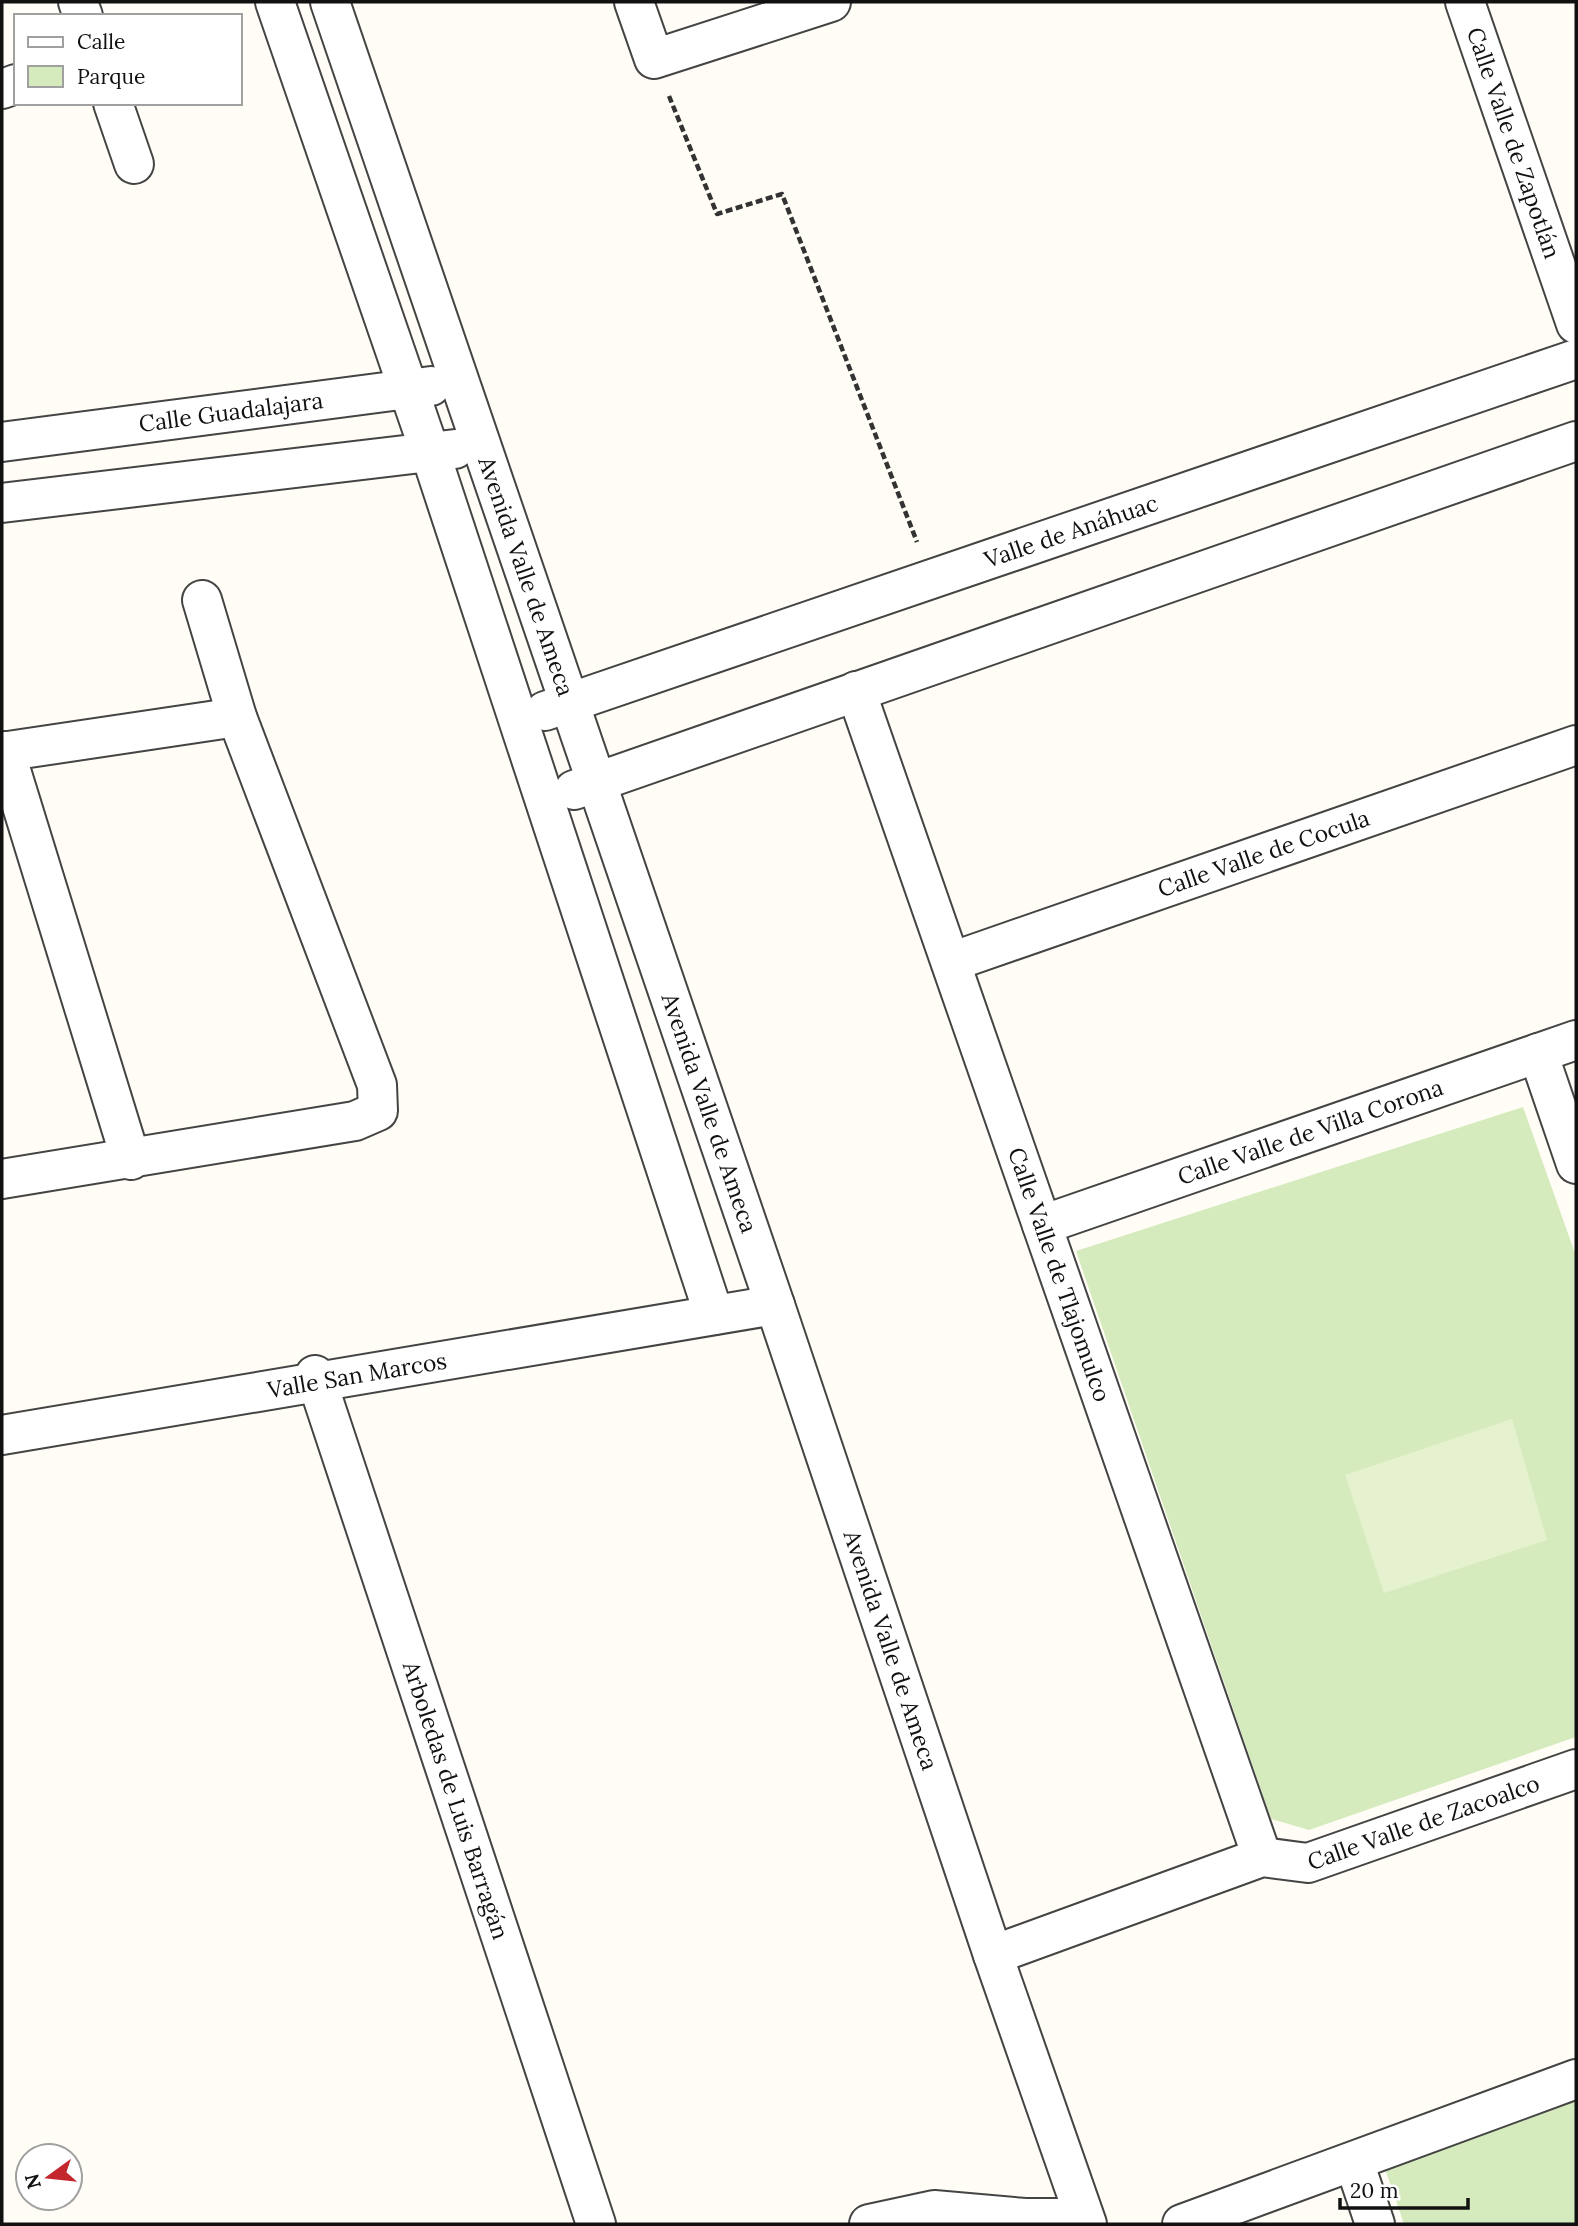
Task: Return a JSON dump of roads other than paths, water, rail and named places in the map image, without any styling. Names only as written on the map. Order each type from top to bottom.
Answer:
[{"type":"street","points":[[275,2],[430,452],[714,1315]]},
{"type":"street","name":"Avenida Valle de Ameca","points":[[330,2],[775,1305],[993,1955],[1086,2221]]},
{"type":"street","points":[[634,2],[654,59],[831,2]]},
{"type":"street","name":"Calle Valle de Zapotlán","points":[[1465,2],[1576,324]]},
{"type":"street","points":[[114,105],[134,164]]},
{"type":"street","name":"Valle de Anáhuac","points":[[519,720],[1576,359]]},
{"type":"street","name":"Calle Guadalajara","points":[[2,442],[461,382]]},
{"type":"street","points":[[546,800],[1576,441]]},
{"type":"street","points":[[5,500],[482,446]]},
{"type":"street","points":[[2,1180],[355,1121],[378,1111],[377,1084],[237,717],[202,600]]},
{"type":"street","name":"Calle Valle de Tlajomulco","points":[[856,691],[1262,1857]]},
{"type":"street","points":[[131,1160],[3,751],[237,717]]},
{"type":"street","name":"Calle Valle de Cocula","points":[[951,962],[1576,745]]},
{"type":"street","name":"Calle Valle de Villa Corona","points":[[1042,1225],[1576,1040]]},
{"type":"street","points":[[1538,1053],[1576,1164]]},
{"type":"street","name":"Valle San Marcos","points":[[2,1435],[317,1378],[775,1305]]},
{"type":"street","name":"Arboledas de Luis Barragán","points":[[317,1378],[596,2224]]},
{"type":"street","name":"Calle Valle de Zacoalco","points":[[993,1955],[1262,1857],[1308,1863],[1576,1769]]},
{"type":"street","points":[[1182,2224],[1576,2079]]},
{"type":"street","points":[[1354,2162],[1375,2224]]},
{"type":"street","points":[[869,2224],[934,2210],[1086,2221]]}]
